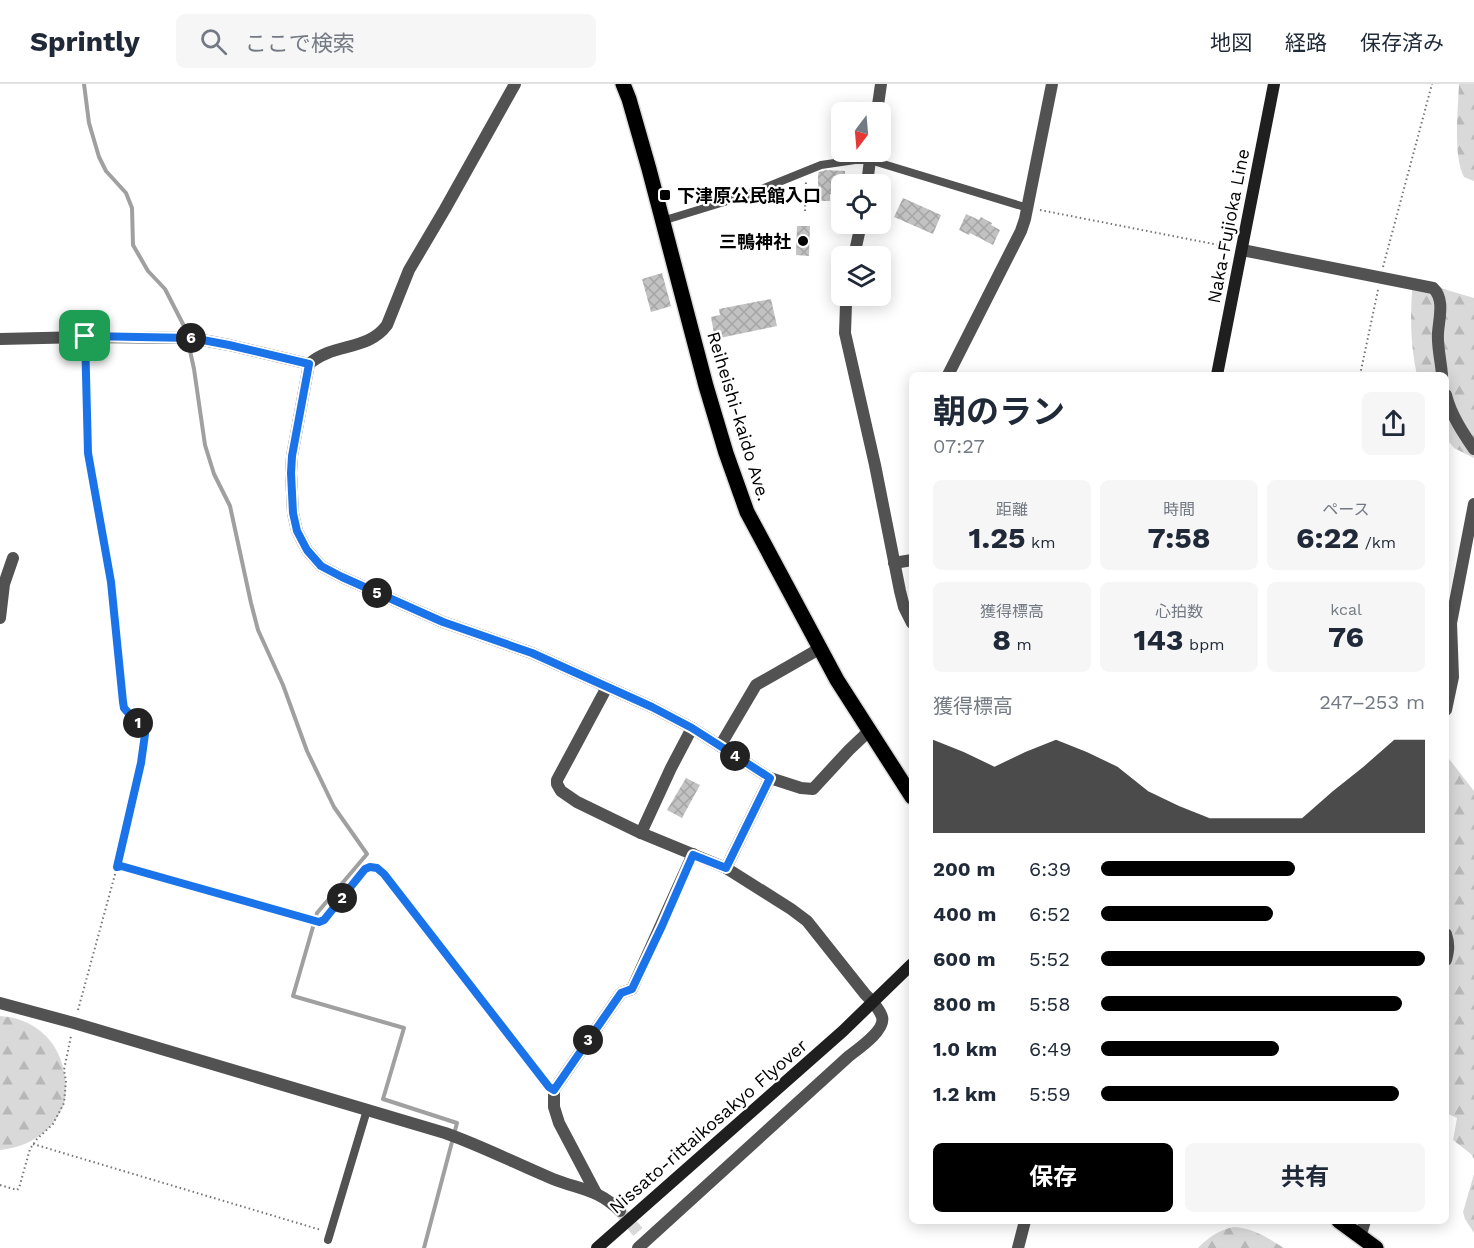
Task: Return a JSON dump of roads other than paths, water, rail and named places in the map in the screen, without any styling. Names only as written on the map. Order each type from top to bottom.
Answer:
[{"type":"main road","name":"Reiheishi-kaido Ave.","points":[[623,84],[649,169],[706,386],[747,512],[819,649],[909,792]]},
{"type":"main road","name":"Naka-Fujioka Line","points":[[1218,372],[1274,84]]},
{"type":"main road","points":[[873,1003],[909,967]]},
{"type":"main road","name":"Nissato-rittaikosakyo Flyover","points":[[597,1248],[873,1003]]},
{"type":"main road","points":[[1343,1224],[1376,1248]]},
{"type":"street","points":[[515,84],[409,270],[382,332],[372,340],[323,353],[309,364],[291,473],[293,513],[297,531],[307,550],[321,566],[342,577],[443,622],[532,653],[652,707],[692,728],[770,778],[801,788],[813,789],[869,731]]},
{"type":"street","points":[[878,102],[881,84]]},
{"type":"street","points":[[950,372],[1021,231],[1028,208],[1052,84]]},
{"type":"street","points":[[1242,250],[1433,288],[1438,292],[1440,299],[1438,333],[1442,372]]},
{"type":"street","points":[[846,306],[845,333],[894,563],[904,607],[909,617]]},
{"type":"street","points":[[0,339],[85,336],[192,338],[309,364]]},
{"type":"street","points":[[1449,406],[1474,449]]},
{"type":"street","points":[[1449,696],[1453,677],[1451,623],[1474,504]]},
{"type":"street","points":[[0,618],[4,584],[13,558]]},
{"type":"street","points":[[894,563],[909,560]]},
{"type":"street","points":[[720,746],[756,685],[819,649]]},
{"type":"street","points":[[607,687],[561,772],[557,784],[561,791],[577,802],[641,833],[726,868],[791,909],[807,921],[873,1003],[882,1016],[883,1023],[870,1039],[640,1240]]},
{"type":"street","points":[[641,833],[692,728]]},
{"type":"street","points":[[726,868],[770,778]]},
{"type":"street","points":[[596,1193],[559,1123],[554,1107],[554,1090],[621,993],[632,989],[693,855]]},
{"type":"street","points":[[0,1003],[74,1023],[472,1143],[556,1180],[596,1193],[620,1211]]},
{"type":"street","points":[[1018,1248],[1024,1224]]},
{"type":"street","points":[[1360,1237],[1364,1224]]},
{"type":"lane","points":[[663,221],[747,195],[821,165],[841,162]]},
{"type":"lane","points":[[889,162],[1028,208]]},
{"type":"lane","points":[[329,1236],[367,1110]]},
{"type":"waterway","points":[[84,84],[89,123],[99,157],[106,171],[126,193],[132,208],[133,245],[148,271],[165,289],[185,328],[194,369],[205,445],[214,474],[230,506],[258,630],[283,685],[307,751],[334,807],[367,854],[317,913],[293,996],[404,1028],[383,1099],[457,1123],[424,1248]]},
{"type":"tunnel","points":[[620,1211],[638,1232]]},
{"type":"place","name":"下津原公民館入口","points":[[665,195]]},
{"type":"place","name":"三鴨神社","points":[[803,241]]}]
